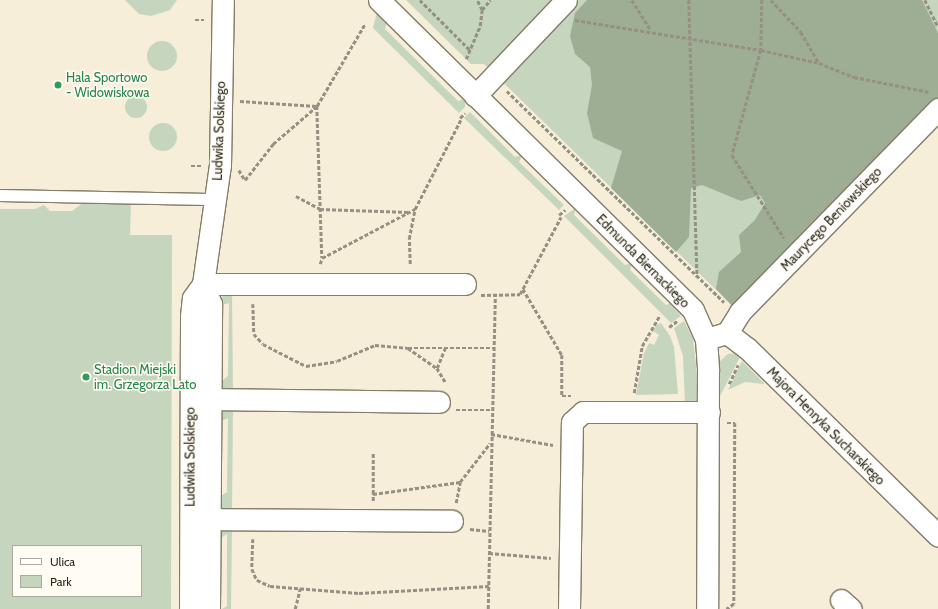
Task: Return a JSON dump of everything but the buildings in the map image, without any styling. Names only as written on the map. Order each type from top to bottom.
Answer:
[{"type":"street","name":"Ludwika Solskiego","points":[[209,609],[200,519],[200,399],[211,304],[203,284],[216,199],[223,0]]},
{"type":"street","name":"Edmunda Biernackiego","points":[[379,0],[693,310],[706,339],[717,418],[707,609]]},
{"type":"street","points":[[475,96],[569,10]]},
{"type":"street","name":"Maurycego Beniowskiego","points":[[733,324],[795,256],[938,109]]},
{"type":"street","points":[[203,284],[465,284]]},
{"type":"street","points":[[706,339],[733,324]]},
{"type":"street","name":"Majora Henryka Sucharskiego","points":[[733,324],[747,348],[938,536]]},
{"type":"street","points":[[200,399],[449,402]]},
{"type":"street","points":[[569,609],[570,433],[572,422],[582,412],[717,418]]},
{"type":"street","name":"Ludwika Solskiego","points":[[190,609],[200,519]]},
{"type":"street","points":[[200,519],[452,521]]},
{"type":"lane","points":[[0,194],[216,199]]},
{"type":"path","points":[[420,0],[470,50]]},
{"type":"path","points":[[477,0],[482,10]]},
{"type":"path","points":[[460,60],[464,63],[480,26],[482,10],[490,0]]},
{"type":"path","points":[[632,0],[651,30]]},
{"type":"path","points":[[689,0],[697,278]]},
{"type":"path","points":[[762,0],[762,50],[732,155],[795,256]]},
{"type":"path","points":[[771,0],[801,32],[819,63]]},
{"type":"path","points":[[925,0],[938,27]]},
{"type":"path","points":[[569,10],[691,40],[762,50],[819,63],[854,77],[938,93]]},
{"type":"path","points":[[237,166],[245,180],[272,144],[317,106],[365,24]]},
{"type":"path","points":[[503,87],[697,278],[733,324]]},
{"type":"path","points":[[238,101],[317,106]]},
{"type":"path","points":[[312,264],[320,264],[322,258],[317,106]]},
{"type":"path","points":[[410,284],[410,239],[415,209],[461,119]]},
{"type":"path","points":[[296,196],[320,209],[409,212]]},
{"type":"path","points":[[322,258],[415,209]]},
{"type":"path","points":[[523,288],[562,355],[562,396]]},
{"type":"path","points":[[488,609],[495,295]]},
{"type":"path","points":[[253,301],[254,334],[263,344],[306,366],[337,361],[375,345],[408,348],[493,348]]},
{"type":"path","points":[[634,396],[642,346],[660,315]]},
{"type":"path","points":[[408,348],[437,368],[449,402]]},
{"type":"path","points":[[437,368],[446,348]]},
{"type":"path","points":[[717,418],[735,423],[734,604],[727,609]]},
{"type":"path","points":[[491,434],[554,446]]},
{"type":"path","points":[[452,521],[460,482],[491,443]]},
{"type":"path","points":[[372,521],[373,453]]},
{"type":"path","points":[[373,494],[460,482]]},
{"type":"path","points":[[253,530],[252,569],[257,580],[270,586],[359,593],[488,586]]},
{"type":"path","points":[[489,553],[554,558]]},
{"type":"path","points":[[295,609],[300,589]]},
{"type":"green space","points":[[125,0],[177,0],[170,10],[151,16],[139,14]]},
{"type":"green space","points":[[406,0],[938,0],[938,118],[744,317],[484,64],[471,64]]},
{"type":"green space","points":[[587,0],[922,0],[938,33],[938,97],[734,308],[716,289],[719,272],[741,252],[739,235],[755,220],[765,203],[760,195],[741,201],[702,185],[691,188],[689,237],[676,252],[611,188],[622,151],[593,138],[587,113],[592,85],[590,67],[575,54],[570,36],[575,13]]},
{"type":"green space","points":[[377,12],[387,22],[385,29],[458,101],[465,99],[465,107],[459,113],[373,28]]},
{"type":"green space","points":[[162,41],[173,45],[177,56],[173,67],[162,71],[151,67],[147,56],[151,45]]},
{"type":"green space","points":[[136,96],[144,99],[147,107],[144,115],[136,118],[128,115],[125,107],[128,99]]},
{"type":"green space","points":[[470,112],[515,157],[522,155],[519,162],[564,205],[559,210],[464,118]]},
{"type":"green space","points":[[163,123],[173,127],[177,137],[173,147],[163,151],[153,147],[149,137],[153,127]]},
{"type":"green space","name":"Stadion Miejski im. Grzegorza Lato","points":[[84,202],[131,202],[130,235],[172,235],[171,609],[0,609],[0,209],[35,209],[44,205],[50,211],[72,211]]},
{"type":"green space","points":[[576,208],[574,215],[625,265],[632,263],[630,270],[666,305],[670,303],[681,316],[671,323],[564,216]]},
{"type":"green space","points":[[232,292],[233,393],[220,387],[221,382],[228,376],[229,303],[221,305],[219,298]]},
{"type":"green space","points":[[684,321],[693,339],[697,374],[697,403],[685,405],[683,356],[674,328]]},
{"type":"green space","points":[[661,323],[670,336],[674,347],[678,394],[636,395],[644,353],[649,343],[654,345],[659,335],[653,331],[656,325]]},
{"type":"green space","points":[[738,353],[741,355],[716,404],[718,363],[728,354]]},
{"type":"green space","points":[[742,361],[765,384],[745,382],[728,390]]},
{"type":"green space","points":[[233,407],[232,512],[219,507],[218,498],[227,492],[228,418],[220,422],[220,413]]},
{"type":"green space","points":[[232,528],[231,609],[222,609],[227,606],[227,534],[219,539],[219,531]]},
{"type":"place","name":"Hala Sportowo - Widowiskowa","points":[[58,85]]},
{"type":"place","name":"Stadion Miejski im. Grzegorza Lato","points":[[86,377]]}]
